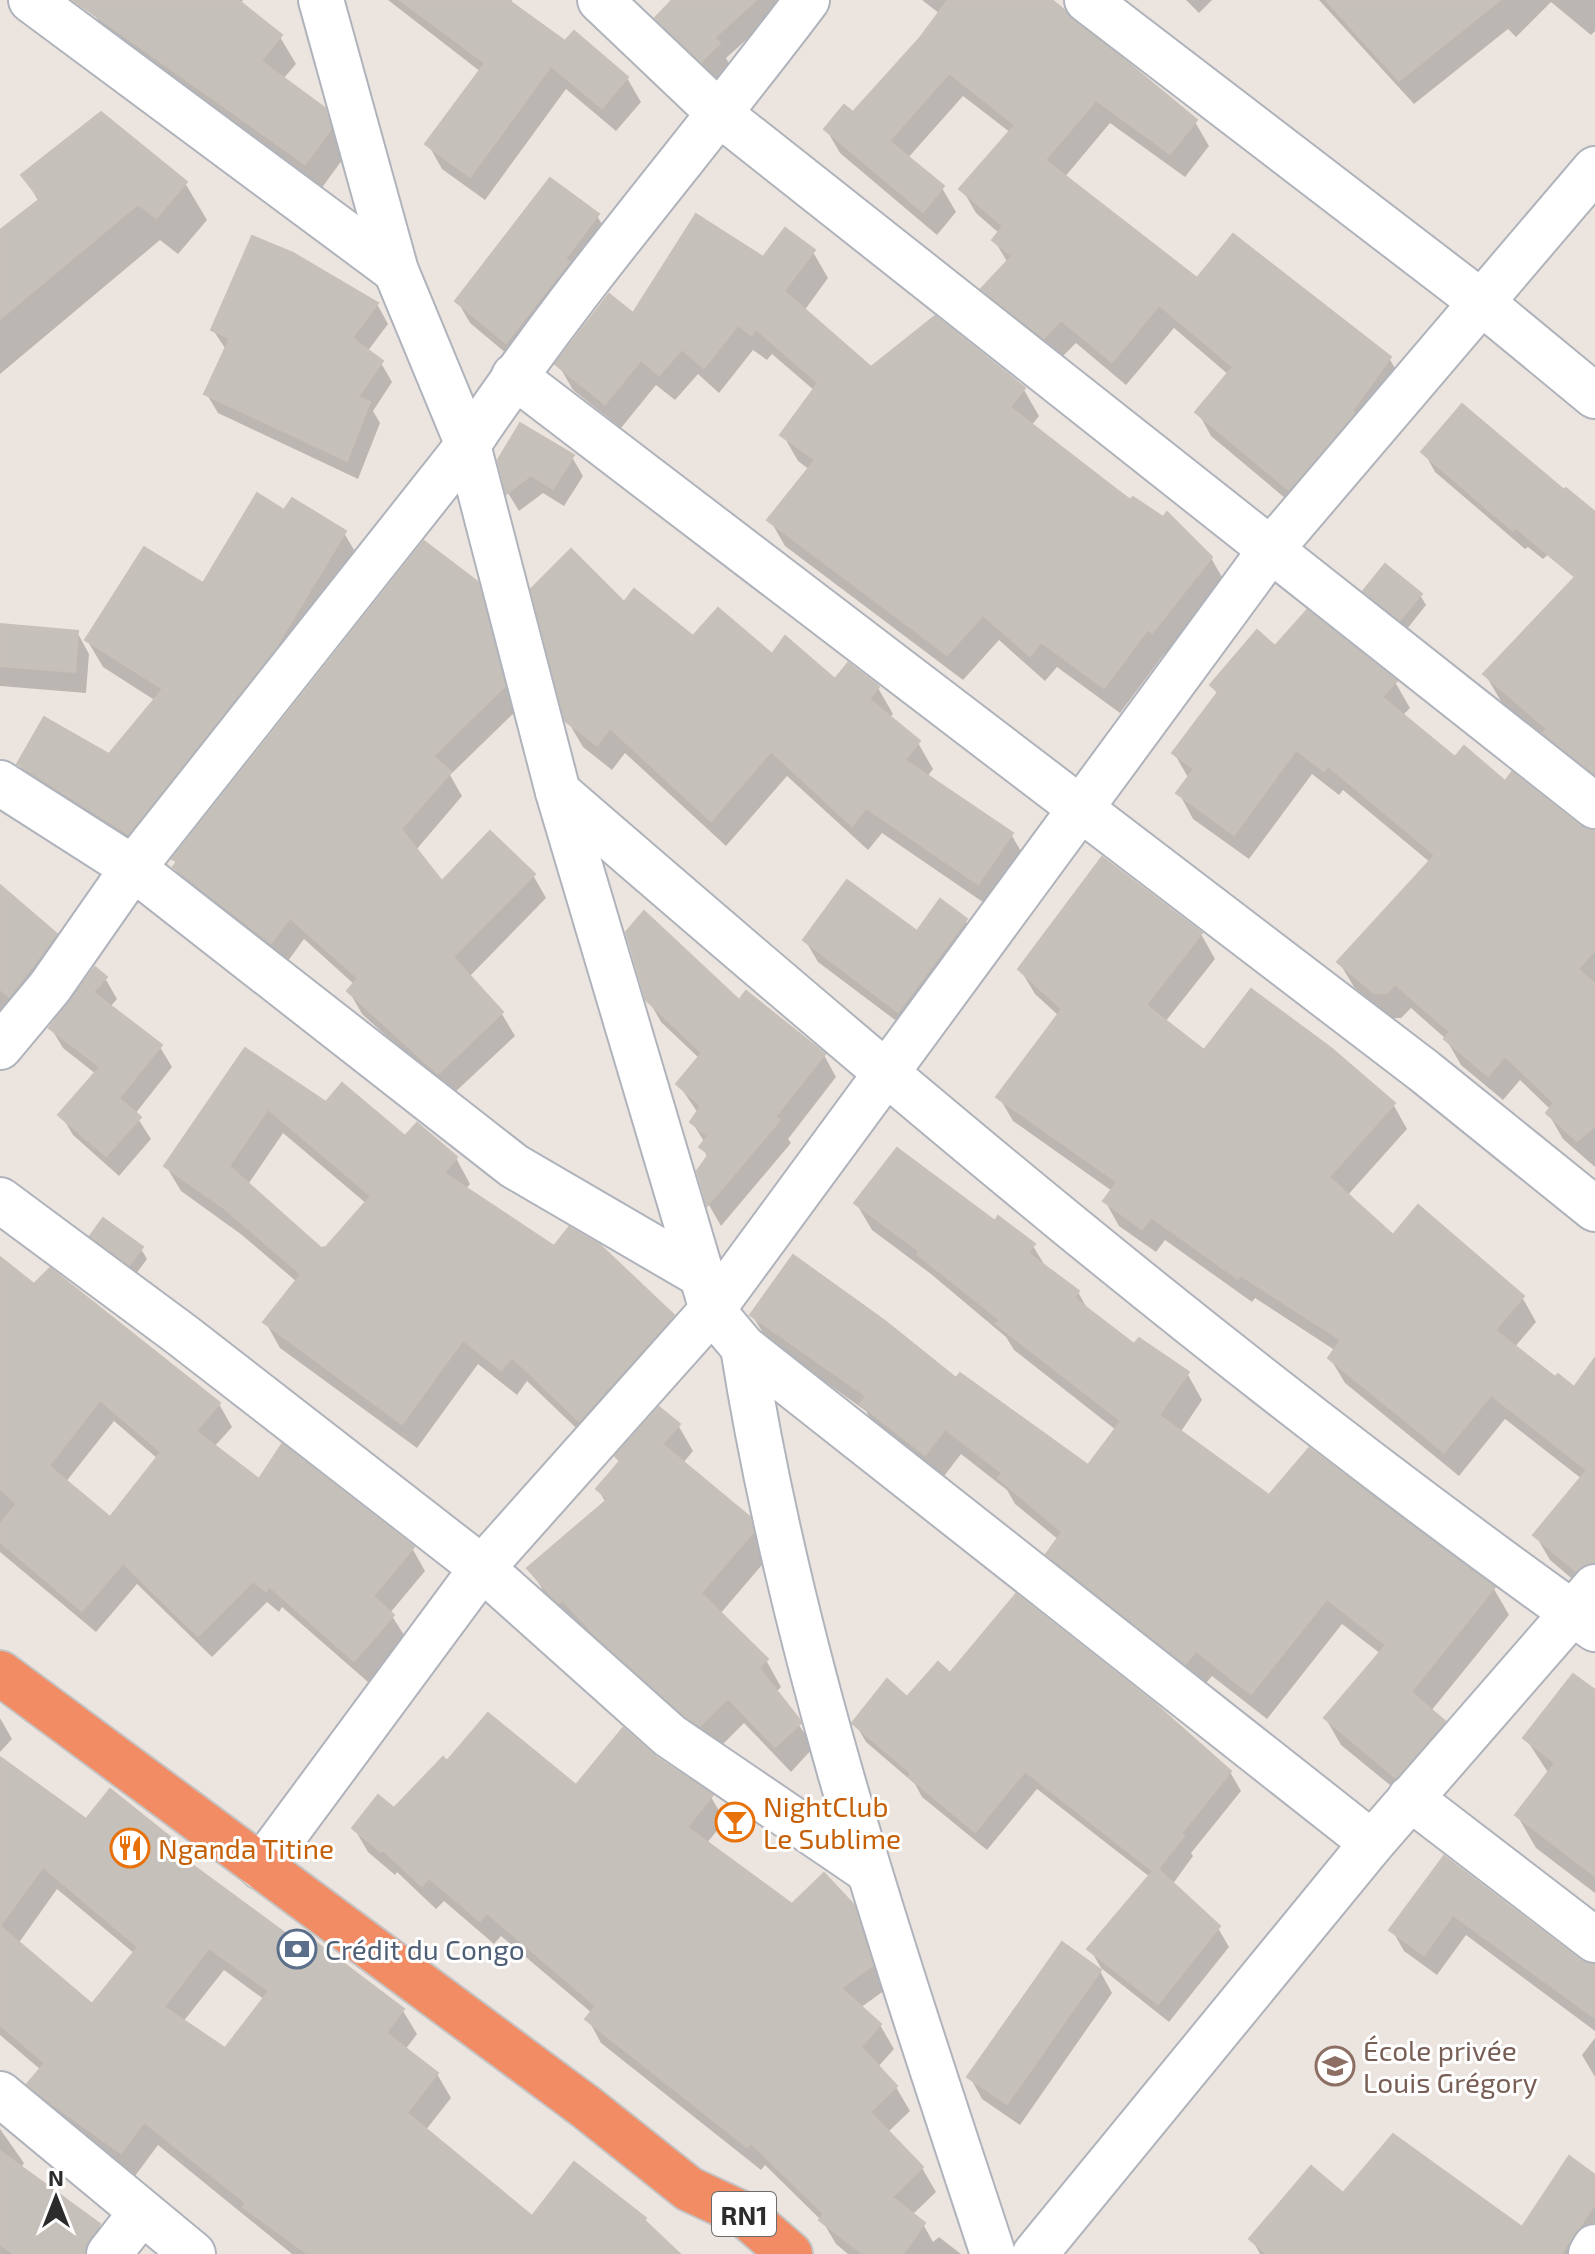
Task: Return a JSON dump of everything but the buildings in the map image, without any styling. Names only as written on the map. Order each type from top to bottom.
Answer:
[{"type":"highway","name":"RN1","points":[[0,1673],[586,2107],[689,2189],[745,2215],[790,2254]]},
{"type":"highway","name":"RN1","points":[[689,2189],[716,2228],[746,2254]]},
{"type":"street","points":[[31,0],[396,271]]},
{"type":"street","points":[[321,0],[396,271],[468,445],[558,792],[707,1292],[743,1347],[1372,1843]]},
{"type":"street","points":[[600,0],[721,115],[1595,806]]},
{"type":"street","points":[[0,1047],[50,987],[133,868],[468,445],[514,376],[721,115],[807,0]]},
{"type":"street","points":[[1087,0],[1481,302],[1595,396]]},
{"type":"street","points":[[261,1867],[482,1568],[885,1076],[1272,548],[1595,169]]},
{"type":"street","points":[[514,376],[1424,1071],[1595,1209]]},
{"type":"street","points":[[0,783],[133,868],[514,1166],[707,1292]]},
{"type":"street","points":[[558,792],[885,1076],[1199,1334],[1587,1609],[1410,1798],[1035,2254]]},
{"type":"street","points":[[0,1200],[182,1335],[482,1568],[670,1736],[867,1870]]},
{"type":"street","points":[[743,1347],[762,1470],[867,1870],[993,2254]]},
{"type":"street","points":[[1410,1798],[1595,1940]]},
{"type":"street","points":[[0,2094],[193,2254]]},
{"type":"street","points":[[109,2254],[141,2213]]},
{"type":"street","points":[[1591,2254],[1595,2247]]},
{"type":"place","name":"NightClub Le Sublime","points":[[735,1822]]},
{"type":"place","name":"Nganda Titine","points":[[130,1848]]},
{"type":"place","name":"Crédit du Congo","points":[[297,1949]]},
{"type":"place","name":"École privée Louis Grégory","points":[[1335,2066]]}]
